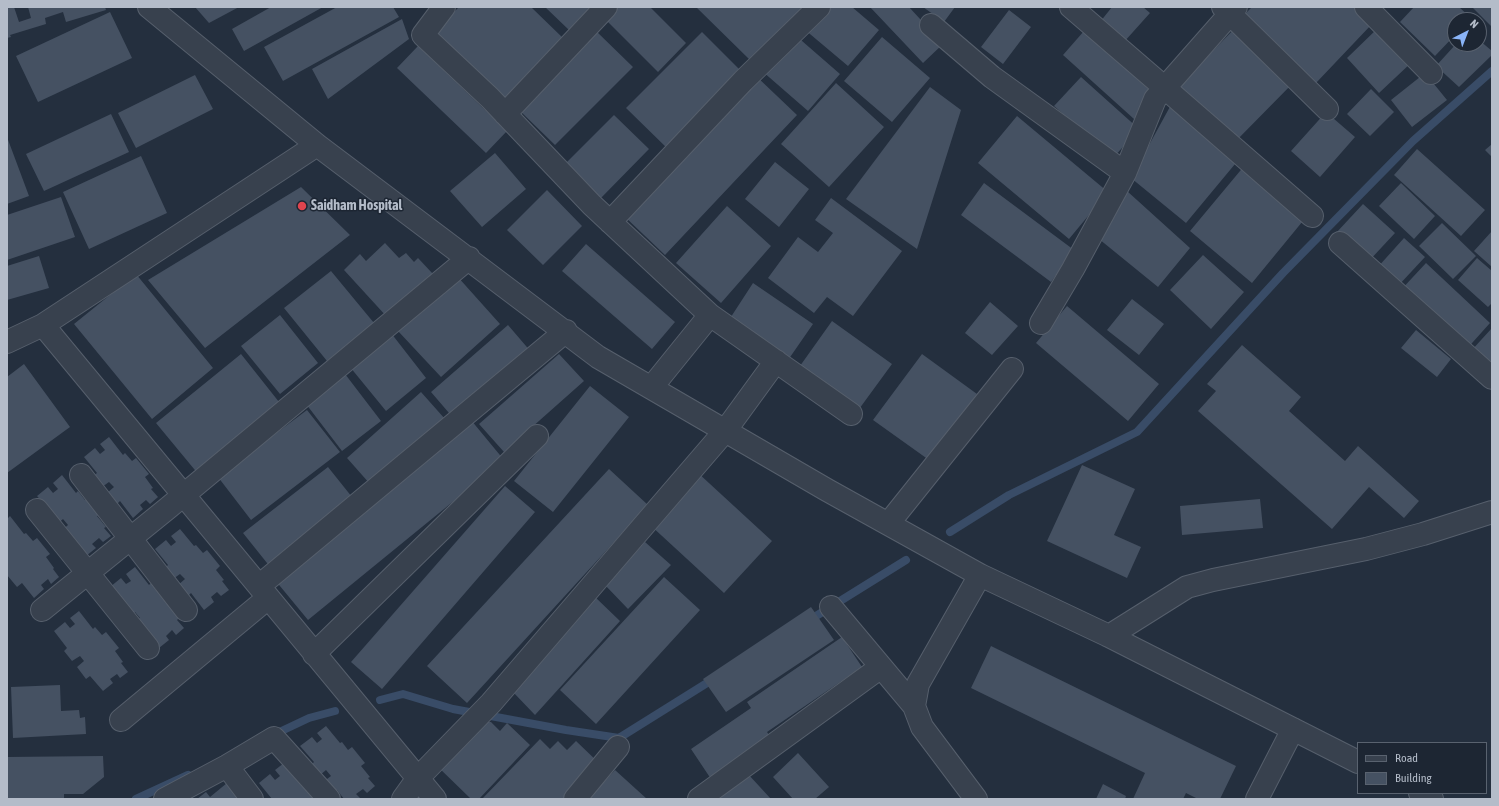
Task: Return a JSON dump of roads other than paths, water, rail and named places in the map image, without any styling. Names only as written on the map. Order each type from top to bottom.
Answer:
[{"type":"street","points":[[149,7],[317,145],[566,331],[598,357],[725,432],[980,575],[1109,636],[1357,761]]},
{"type":"street","points":[[444,7],[423,35],[505,114],[592,205],[710,314],[851,414]]},
{"type":"street","points":[[505,114],[606,7]]},
{"type":"street","points":[[610,222],[743,81],[819,7]]},
{"type":"street","points":[[1071,7],[1312,216]]},
{"type":"street","points":[[1366,7],[1431,73]]},
{"type":"street","points":[[1041,323],[1073,269],[1125,173],[1156,99],[1229,9],[1327,109]]},
{"type":"street","points":[[931,25],[992,77],[1125,173]]},
{"type":"street","points":[[7,342],[42,325],[317,145]]},
{"type":"street","points":[[1340,244],[1492,378]]},
{"type":"street","points":[[42,610],[469,258]]},
{"type":"street","points":[[651,388],[710,314]]},
{"type":"street","points":[[42,325],[435,799]]},
{"type":"street","points":[[121,720],[263,592],[566,331]]},
{"type":"street","points":[[403,799],[418,778],[491,703],[725,432],[776,361]]},
{"type":"street","points":[[888,524],[1012,369]]},
{"type":"street","points":[[314,654],[537,436]]},
{"type":"street","points":[[81,475],[186,610]]},
{"type":"street","points":[[37,510],[148,648]]},
{"type":"street","points":[[1109,636],[1187,587],[1214,580],[1366,549],[1424,534],[1492,512]]},
{"type":"street","points":[[914,706],[918,684],[980,575]]},
{"type":"street","points":[[831,607],[914,706],[922,727],[976,799]]},
{"type":"street","points":[[699,799],[881,667]]},
{"type":"street","points":[[1257,799],[1293,729]]},
{"type":"street","points":[[165,799],[227,766],[274,738],[329,799]]},
{"type":"street","points":[[575,799],[618,747]]},
{"type":"street","points":[[227,766],[252,799]]},
{"type":"street","points":[[1422,794],[1432,799]]},
{"type":"waterway","points":[[950,532],[1009,495],[1137,432],[1283,273],[1413,141],[1492,71]]},
{"type":"waterway","points":[[808,621],[906,560]]},
{"type":"waterway","points":[[380,700],[403,694],[453,709],[566,730],[619,738],[715,678]]},
{"type":"waterway","points":[[273,735],[309,718],[335,711]]},
{"type":"waterway","points":[[136,799],[188,775]]},
{"type":"place","name":"Saidham Hospital","points":[[302,206]]}]
